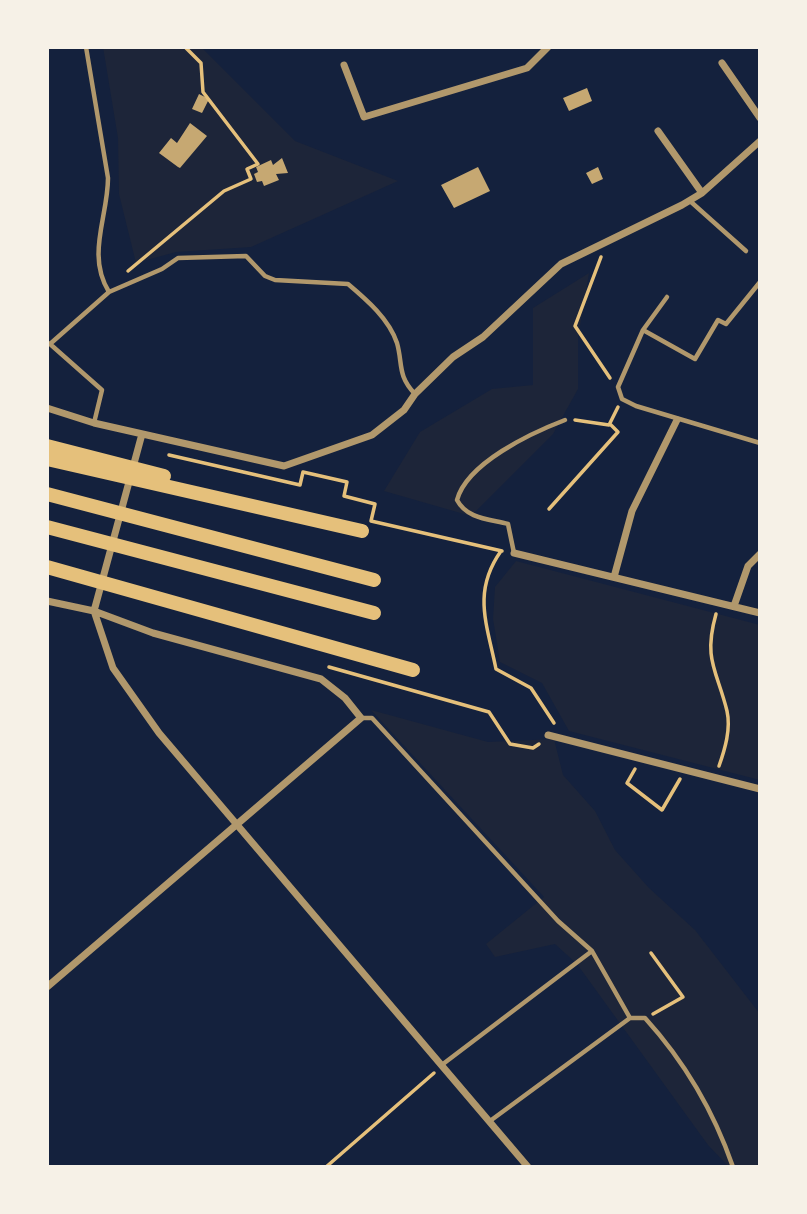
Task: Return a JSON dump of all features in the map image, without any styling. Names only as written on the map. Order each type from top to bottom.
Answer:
[{"type":"highway","points":[[47,446],[272,502],[327,523]]},
{"type":"highway","points":[[47,458],[362,531]]},
{"type":"highway","points":[[47,494],[373,580]]},
{"type":"highway","points":[[47,527],[374,613]]},
{"type":"highway","points":[[47,569],[413,670]]},
{"type":"street","points":[[344,65],[364,117],[527,68],[548,47]]},
{"type":"street","points":[[722,63],[760,118]]},
{"type":"street","points":[[658,131],[702,193]]},
{"type":"street","points":[[47,408],[94,423],[291,465],[379,432],[404,410],[415,394],[453,357],[514,310],[561,264],[702,193],[760,141]]},
{"type":"street","points":[[614,577],[632,511],[677,420]]},
{"type":"street","points":[[142,434],[94,611],[113,668],[159,733],[528,1167]]},
{"type":"street","points":[[514,553],[760,613]]},
{"type":"street","points":[[734,606],[748,566],[760,554]]},
{"type":"street","points":[[47,601],[94,611],[153,633],[321,679],[345,698],[361,718],[47,987]]},
{"type":"street","points":[[548,735],[760,789]]},
{"type":"lane","points":[[86,47],[108,178],[108,194],[98,245],[98,264],[108,292]]},
{"type":"lane","points":[[690,200],[746,251]]},
{"type":"lane","points":[[94,423],[102,390],[49,343],[108,292],[162,269],[178,258],[246,256],[265,276],[275,280],[348,284],[386,322],[397,343],[399,366],[407,386],[415,394]]},
{"type":"lane","points":[[643,330],[695,359],[718,320],[726,324],[760,282]]},
{"type":"lane","points":[[667,296],[643,330],[618,387],[622,399],[677,420],[760,443]]},
{"type":"lane","points":[[514,553],[508,524],[467,514],[461,508],[457,500],[461,485],[507,449],[565,420]]},
{"type":"lane","points":[[361,718],[372,718],[558,920],[592,951],[630,1018]]},
{"type":"lane","points":[[443,1064],[592,951]]},
{"type":"lane","points":[[491,1121],[630,1018],[645,1018],[680,1062],[712,1115],[733,1167]]},
{"type":"path","points":[[132,267],[224,191],[251,179],[247,169],[258,164],[203,92],[201,63],[185,47]]},
{"type":"path","points":[[608,239],[575,326],[597,363],[618,387]]},
{"type":"path","points":[[610,424],[622,399]]},
{"type":"path","points":[[549,509],[618,432],[610,424],[565,420]]},
{"type":"path","points":[[169,455],[300,485],[303,472],[347,482],[344,496],[375,504],[371,521],[488,548]]},
{"type":"path","points":[[500,551],[486,571],[483,604],[496,669],[531,688],[565,739]]},
{"type":"path","points":[[715,778],[726,745],[728,713],[709,655],[710,634],[720,603]]},
{"type":"path","points":[[329,667],[489,712],[510,744],[533,748],[540,743]]},
{"type":"path","points":[[624,766],[637,770],[627,783],[662,810],[681,779],[693,782]]},
{"type":"path","points":[[645,1018],[683,997],[651,953]]},
{"type":"path","points":[[326,1167],[443,1064]]},
{"type":"shaded area","points":[[103,47],[203,49],[295,141],[398,181],[251,247],[176,252],[136,263],[119,194],[118,138]]},
{"type":"shaded area","points":[[589,273],[578,338],[578,389],[553,434],[471,516],[384,491],[420,432],[492,389],[533,385],[533,308]]},
{"type":"shaded area","points":[[516,561],[760,625],[760,780],[569,731],[542,683],[500,662],[493,619],[495,587]]},
{"type":"shaded area","points":[[371,710],[488,742],[554,739],[563,775],[595,811],[615,850],[649,888],[695,930],[760,1014],[760,1167],[729,1167],[708,1145],[577,964],[555,944],[495,957],[486,944],[544,897]]},
{"type":"building","points":[[587,88],[592,101],[569,111],[563,98]]},
{"type":"building","points":[[199,94],[209,99],[202,113],[192,109]]},
{"type":"building","points":[[190,123],[207,136],[180,168],[159,153],[171,138],[177,143]]},
{"type":"building","points":[[282,158],[288,173],[276,174],[279,180],[264,186],[262,181],[257,182],[254,174],[258,172],[256,167],[271,160],[273,165]]},
{"type":"building","points":[[478,167],[490,191],[454,208],[441,185]]},
{"type":"building","points":[[598,167],[603,179],[592,184],[586,173]]}]
